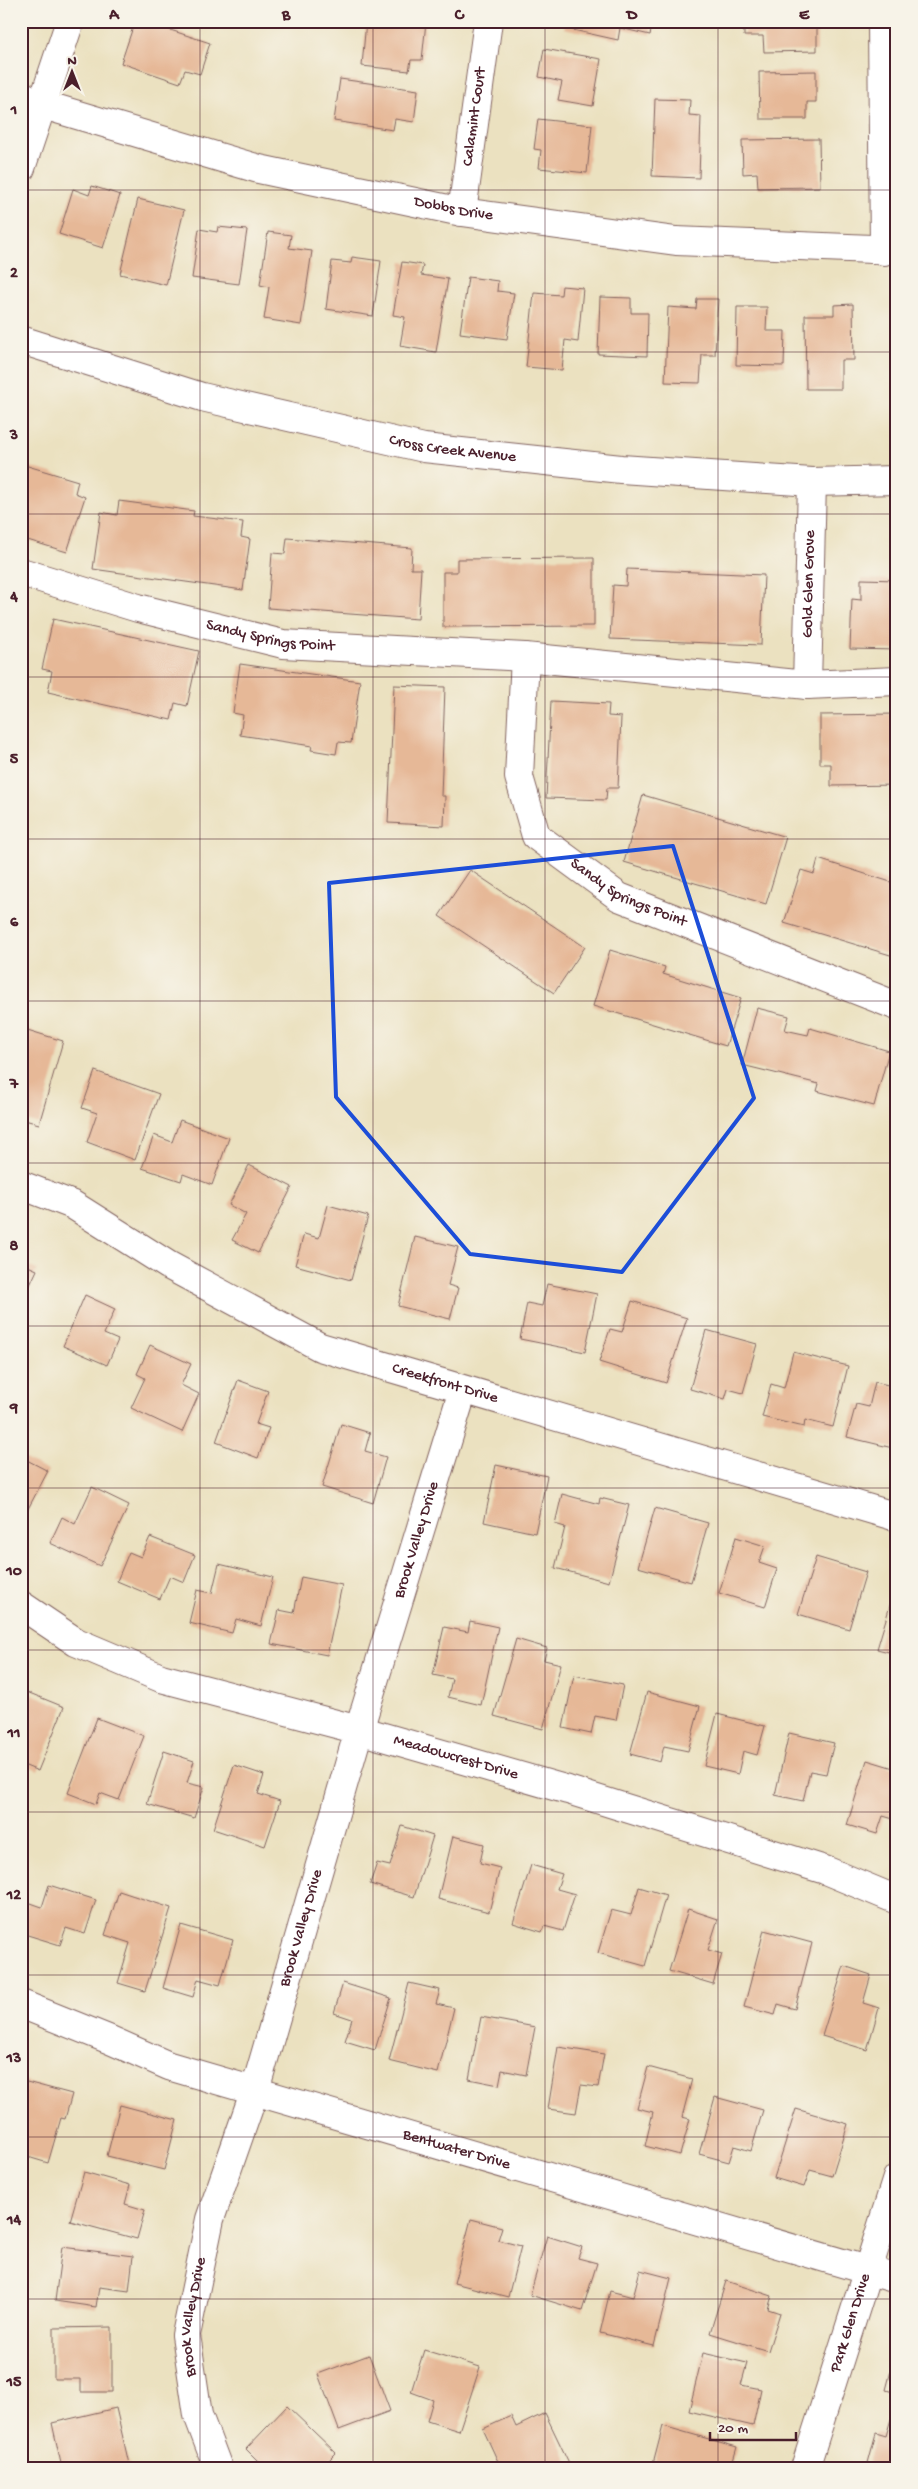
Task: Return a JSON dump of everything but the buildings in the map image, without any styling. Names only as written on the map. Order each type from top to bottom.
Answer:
[{"type":"street","points":[[21,168],[32,100],[70,21]]},
{"type":"street","name":"Calamint Court","points":[[462,212],[488,21]]},
{"type":"street","points":[[882,21],[890,251]]},
{"type":"street","name":"Dobbs Drive","points":[[32,100],[259,169],[462,212],[676,241],[890,251]]},
{"type":"street","name":"Cross Creek Avenue","points":[[21,340],[202,397],[424,448],[620,469],[812,482],[897,480]]},
{"type":"street","name":"Gold Glen Grove","points":[[807,685],[812,482]]},
{"type":"street","name":"Sandy Springs Point","points":[[21,572],[138,608],[283,644],[525,657],[807,685],[897,681]]},
{"type":"street","name":"Sandy Springs Point","points":[[525,657],[519,776],[536,836],[619,897],[897,1006]]},
{"type":"street","name":"Creekfront Drive","points":[[21,1185],[73,1205],[168,1265],[320,1347],[897,1517]]},
{"type":"street","name":"Brook Valley Drive","points":[[218,2468],[198,2415],[186,2335],[210,2219],[254,2090],[359,1730],[463,1390]]},
{"type":"street","name":"Meadowcrest Drive","points":[[21,1605],[76,1642],[161,1678],[359,1730],[568,1790],[824,1870],[897,1900]]},
{"type":"street","name":"Bentwater Drive","points":[[21,2004],[169,2066],[897,2279]]},
{"type":"street","name":"Park Glen Drive","points":[[804,2468],[897,2178]]},
{"type":"highlighted area","points":[[673,846],[754,1098],[622,1272],[470,1254],[336,1097],[329,883]]}]
